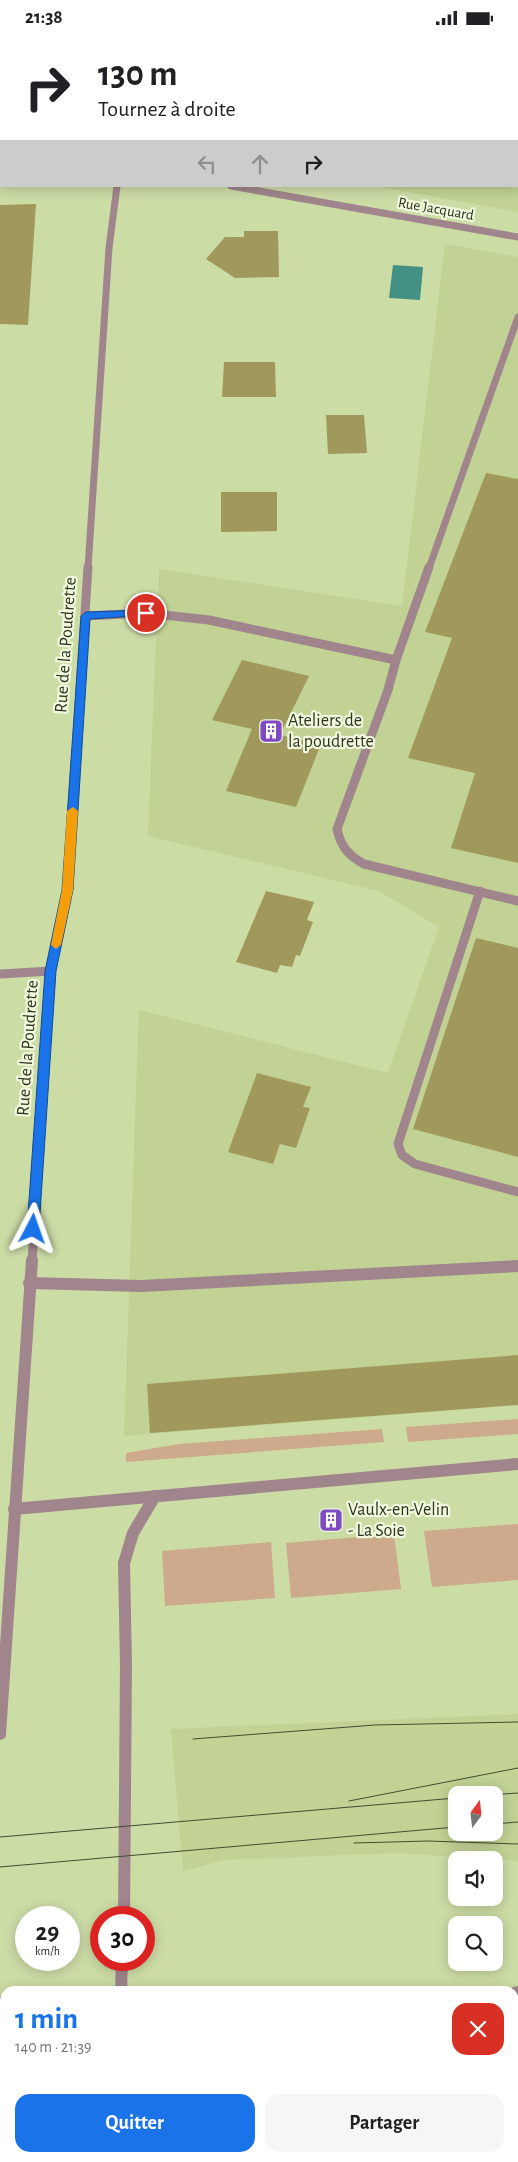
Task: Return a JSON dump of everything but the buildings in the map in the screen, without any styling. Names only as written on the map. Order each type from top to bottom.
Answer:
[{"type":"street","name":"Rue de la Poudrette","points":[[0,1734],[51,971],[67,890],[110,248],[117,187]]},
{"type":"street","name":"Rue Jacquard","points":[[238,187],[518,237]]},
{"type":"street","points":[[518,317],[396,660],[388,690],[337,829],[340,843],[347,855],[364,864],[518,901]]},
{"type":"street","points":[[86,616],[146,613],[210,620],[396,660]]},
{"type":"street","points":[[480,891],[398,1139],[398,1149],[404,1158],[415,1164],[518,1192]]},
{"type":"street","points":[[0,974],[51,971]]},
{"type":"street","points":[[29,1283],[141,1286],[518,1266]]},
{"type":"street","points":[[14,1509],[518,1464]]},
{"type":"street","points":[[124,1906],[126,1657],[124,1563],[133,1533],[155,1496]]},
{"type":"street","points":[[121,1986],[122,1971]]},
{"type":"shaded area","points":[[380,187],[518,187],[518,212]]},
{"type":"shaded area","points":[[445,244],[518,257],[518,1405],[124,1436],[139,1010],[388,1073],[439,927],[379,891],[148,836],[159,569],[402,606]]},
{"type":"shaded area","points":[[518,1419],[518,1434],[408,1442],[406,1427]]},
{"type":"shaded area","points":[[382,1429],[384,1442],[126,1462],[126,1453],[179,1444]]},
{"type":"shaded area","points":[[518,1524],[518,1580],[432,1587],[424,1531]]},
{"type":"shaded area","points":[[394,1534],[401,1589],[291,1598],[286,1543]]},
{"type":"shaded area","points":[[271,1542],[275,1598],[165,1606],[162,1551]]},
{"type":"shaded area","points":[[518,1714],[518,1861],[503,1860],[503,1851],[448,1851],[448,1856],[397,1853],[225,1860],[183,1871],[171,1729]]},
{"type":"water","points":[[393,265],[423,267],[420,300],[389,298]]},
{"type":"tram line","points":[[193,1739],[375,1725],[518,1722]]},
{"type":"tram line","points":[[349,1801],[518,1768]]},
{"type":"tram line","points":[[503,1794],[518,1793]]},
{"type":"tram line","points":[[0,1837],[448,1799]]},
{"type":"tram line","points":[[503,1823],[518,1822]]},
{"type":"tram line","points":[[0,1867],[448,1828]]},
{"type":"tram line","points":[[354,1843],[428,1841],[518,1844]]},
{"type":"slow traffic","points":[[56,945],[67,890],[73,811]]},
{"type":"place","name":"Ateliers de la poudrette","points":[[271,731]]},
{"type":"place","name":"Vaulx-en-Velin - La Soie","points":[[331,1520]]},
{"type":"route","points":[[33,1229],[51,971],[67,890],[86,616],[146,613]]}]
